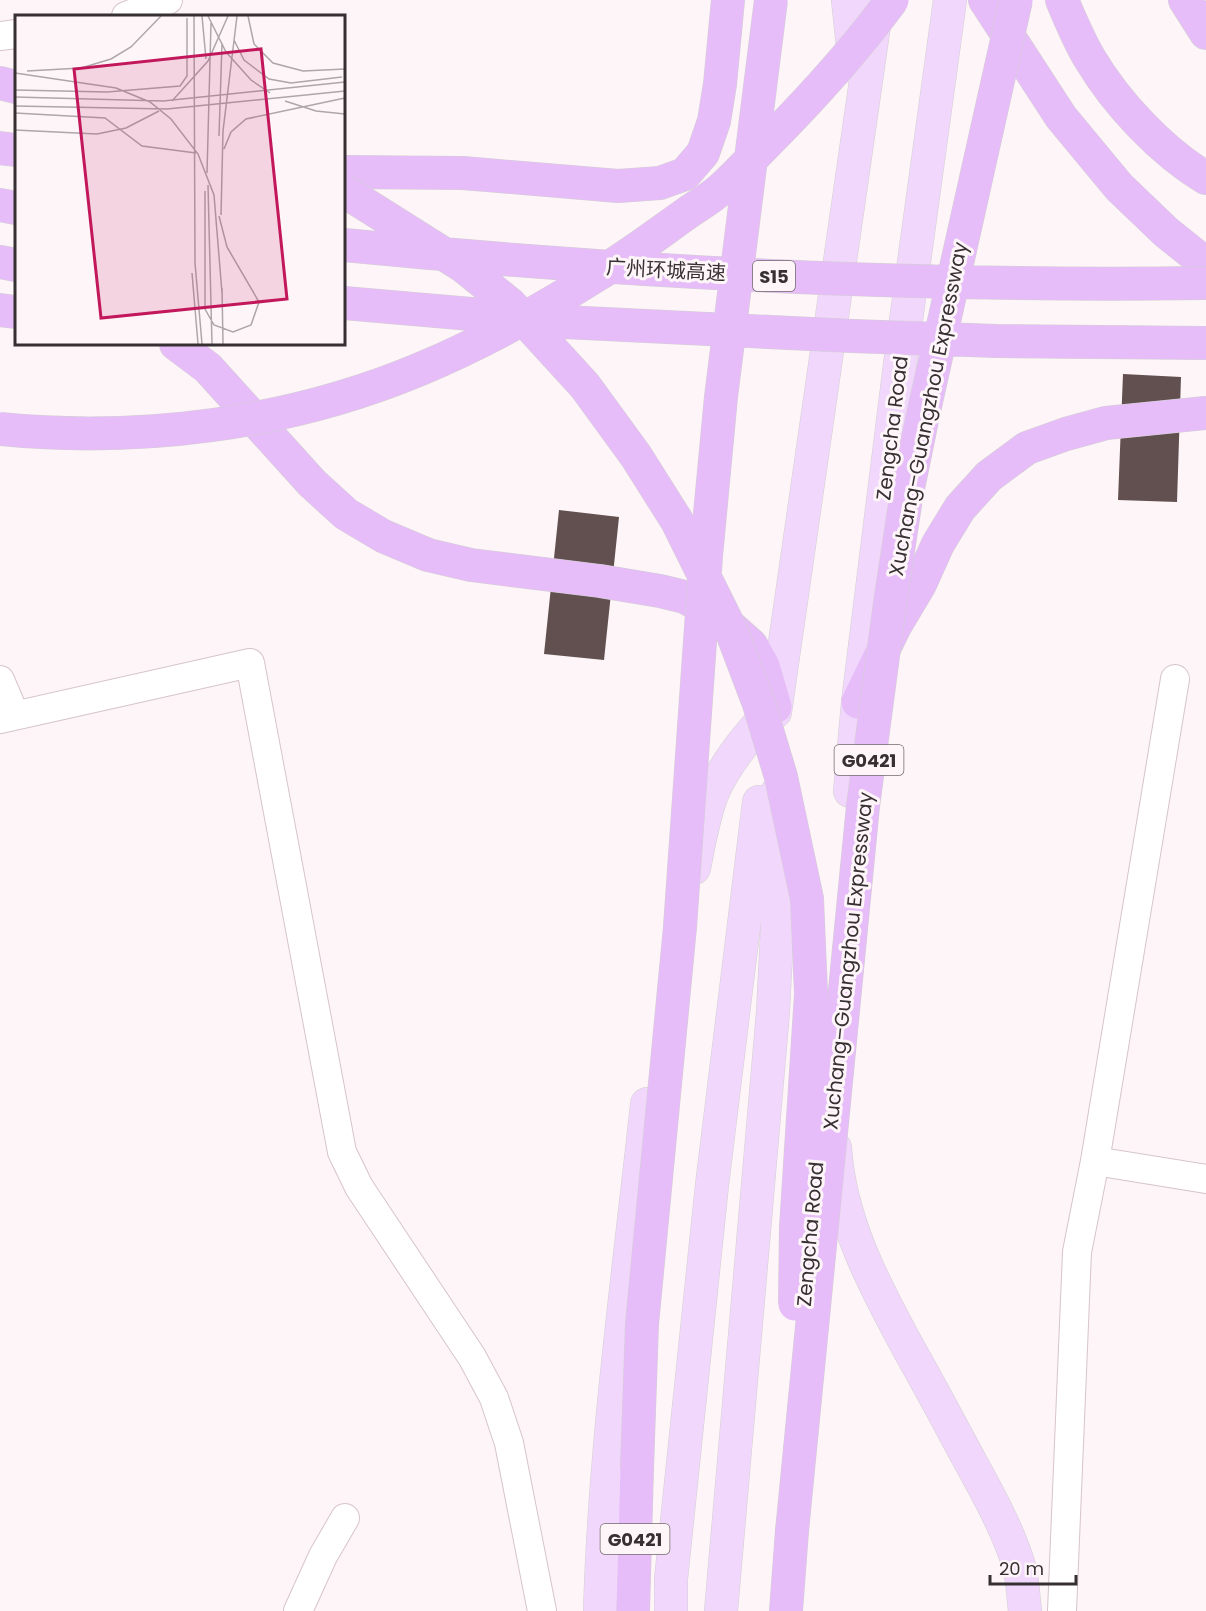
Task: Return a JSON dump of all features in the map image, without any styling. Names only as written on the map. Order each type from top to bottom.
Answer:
[{"type":"highway","points":[[345,172],[463,173],[618,186],[660,183],[685,174],[703,153],[714,121],[728,0]]},
{"type":"highway","name":"G0421","points":[[633,1611],[642,1324],[680,927],[706,556],[721,398],[771,0]]},
{"type":"highway","points":[[0,429],[99,434],[226,423],[294,411],[362,391],[418,370],[481,342],[553,303],[623,259],[720,190],[829,78],[861,42],[892,0]]},
{"type":"highway","points":[[985,0],[1061,117],[1119,187],[1166,232],[1206,264]]},
{"type":"highway","name":"Xuchang–Guangzhou Expressway","points":[[786,1611],[863,806],[890,603],[906,498],[922,415],[1016,0]]},
{"type":"highway","points":[[1062,0],[1090,59],[1121,102],[1154,137],[1192,170],[1206,178]]},
{"type":"highway","points":[[1185,0],[1206,33]]},
{"type":"highway","points":[[0,83],[15,87]]},
{"type":"highway","points":[[345,192],[463,266],[510,304],[585,386],[636,456],[676,521],[731,630],[759,704],[781,777],[807,899],[810,970],[810,1005],[796,1227],[792,1531]]},
{"type":"highway","points":[[0,205],[15,208]]},
{"type":"highway","name":"广州环城高速","points":[[345,245],[543,264],[867,280],[1041,284],[1206,283]]},
{"type":"highway","points":[[0,262],[15,265]]},
{"type":"highway","points":[[345,303],[564,322],[840,336],[997,341],[1206,343]]},
{"type":"highway","points":[[0,310],[15,312]]},
{"type":"highway","points":[[177,345],[208,368],[312,483],[346,514],[382,536],[428,555],[471,565],[600,581],[685,597],[716,614],[751,645],[763,666],[775,707]]},
{"type":"highway","points":[[858,702],[895,626],[920,584],[938,544],[960,508],[989,476],[1027,448],[1065,434],[1106,423],[1206,413]]},
{"type":"main road","points":[[848,0],[860,123]]},
{"type":"main road","points":[[671,1611],[671,1579],[712,1185],[764,768],[775,707],[877,0]]},
{"type":"main road","name":"Zengcha Road","points":[[776,1611],[858,702],[903,341],[950,0]]},
{"type":"main road","points":[[600,1611],[602,1561],[620,1349],[647,1102],[667,987],[712,794],[736,753],[775,707]]},
{"type":"main road","points":[[721,1611],[773,1012],[778,913],[775,707]]},
{"type":"main road","points":[[828,1038],[837,1166],[844,1204],[856,1242],[886,1306],[983,1484],[1007,1533],[1020,1568],[1025,1611]]},
{"type":"street","points":[[129,15],[168,0]]},
{"type":"street","points":[[0,36],[15,34]]},
{"type":"street","points":[[0,680],[7,717],[250,663],[342,1152],[359,1187],[472,1357],[494,1398],[509,1443],[542,1611]]},
{"type":"street","points":[[1062,1611],[1077,1252],[1095,1161],[1175,679]]},
{"type":"street","points":[[1095,1161],[1206,1179]]},
{"type":"street","points":[[298,1611],[323,1556],[345,1518]]},
{"type":"building","points":[[1123,374],[1181,377],[1177,502],[1118,500]]},
{"type":"building","points":[[559,510],[619,517],[604,660],[544,654]]}]
